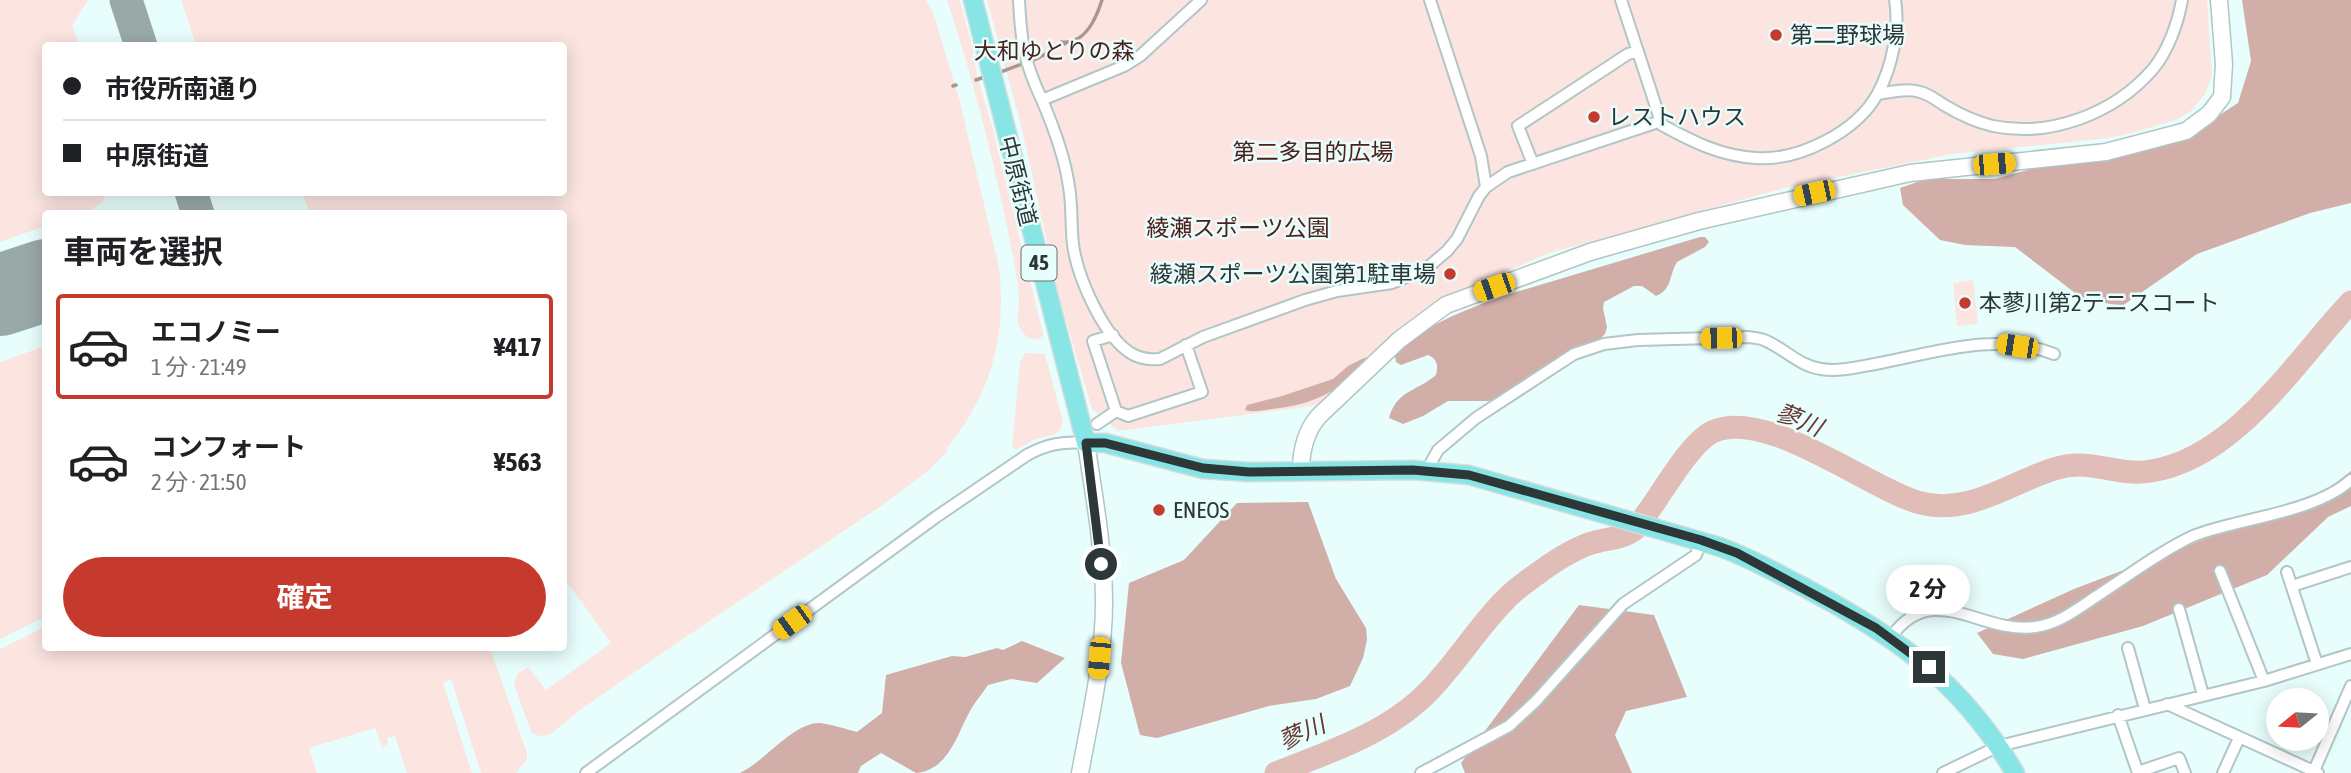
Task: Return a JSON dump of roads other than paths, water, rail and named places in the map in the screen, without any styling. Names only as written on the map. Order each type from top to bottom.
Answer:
[{"type":"main road","name":"中原街道","points":[[973,0],[1086,443]]},
{"type":"main road","points":[[1086,443],[1105,443],[1203,468],[1249,472],[1427,470],[1469,475],[1701,540],[1757,562],[1891,637],[1940,677],[1980,720],[2015,773]]},
{"type":"street","points":[[1019,0],[1023,55],[1054,130],[1067,176],[1071,231],[1078,270],[1089,295],[1114,335],[1126,350],[1144,359],[1160,359],[1203,337],[1305,300],[1336,291],[1392,283],[1427,268],[1457,239],[1486,187],[1508,172],[1661,121]]},
{"type":"street","points":[[1042,100],[1124,66],[1140,56],[1201,0]]},
{"type":"street","points":[[1430,0],[1481,156],[1486,187]]},
{"type":"street","points":[[1621,0],[1662,125],[1712,151],[1760,159],[1783,157],[1833,138],[1851,124],[1878,94],[1894,41],[1897,12],[1895,0]]},
{"type":"street","points":[[1878,94],[1919,91],[1961,114],[1993,126],[2050,127],[2079,120],[2123,96],[2154,68],[2170,39],[2182,0]]},
{"type":"street","points":[[1301,470],[1311,423],[1420,322],[1446,305],[1469,295],[1590,251],[1790,199],[1910,173],[2106,152],[2186,131],[2210,114],[2222,97],[2224,64],[2219,0]]},
{"type":"street","points":[[1533,164],[1518,126],[1628,54],[1638,51]]},
{"type":"street","points":[[1675,132],[1679,146]]},
{"type":"street","points":[[1114,335],[1093,341],[1116,411],[1128,416],[1202,392],[1186,345]]},
{"type":"street","points":[[1427,470],[1438,450],[1476,418],[1574,354],[1604,344],[1638,340],[1749,337],[1764,340],[1794,359],[1821,369],[1845,369],[1966,344],[1990,342],[2045,350],[2054,354]]},
{"type":"street","points":[[1097,424],[1116,411]]},
{"type":"street","points":[[586,773],[936,517],[1027,455],[1040,448],[1065,442],[1086,443],[1100,544],[1104,604],[1094,694],[1080,773]]},
{"type":"street","points":[[1891,637],[1909,617],[1932,609],[2015,628],[2051,624],[2066,617],[2179,542],[2213,528],[2300,506],[2323,497],[2351,480]]},
{"type":"street","points":[[1420,773],[1509,726],[1536,701],[1623,604],[1696,555],[1701,540]]},
{"type":"street","points":[[2292,586],[2351,567]]},
{"type":"street","points":[[2220,571],[2264,681]]},
{"type":"street","points":[[2287,572],[2317,664]]},
{"type":"street","points":[[2179,609],[2203,695]]},
{"type":"street","points":[[2128,648],[2145,709]]},
{"type":"street","points":[[1942,773],[1999,746],[2264,681],[2351,654]]},
{"type":"street","points":[[2167,704],[2315,772],[2351,686]]},
{"type":"street","points":[[2118,715],[2138,772],[2179,758],[2185,773]]},
{"type":"street","points":[[2224,773],[2239,738]]},
{"type":"waterway","points":[[1061,42],[1069,42],[1083,35],[1093,22],[1102,0]]},
{"type":"waterway","points":[[998,73],[1038,58],[1066,43]]},
{"type":"waterway","points":[[976,80],[987,76]]},
{"type":"waterway","name":"蓼川","points":[[1276,773],[1374,732],[1409,709],[1436,684],[1494,611],[1518,588],[1572,551],[1626,534],[1637,527],[1686,457],[1712,432],[1734,427],[1759,430],[1815,452],[1895,493],[1917,502],[1935,505],[1970,502],[2037,475],[2068,466],[2092,466],[2126,472],[2151,471],[2182,462],[2210,447],[2237,427],[2286,378],[2351,302]]},
{"type":"place","name":"第二野球場","points":[[1776,35]]},
{"type":"place","name":"レストハウス","points":[[1594,117]]},
{"type":"place","name":"綾瀬スポーツ公園第1駐車場","points":[[1450,274]]},
{"type":"place","name":"本蓼川第2テニスコート","points":[[1965,303]]},
{"type":"place","name":"ENEOS","points":[[1159,510]]},
{"type":"park label","name":"大和ゆとりの森","points":[[1054,51]]},
{"type":"park label","name":"第二多目的広場","points":[[1313,152]]},
{"type":"park label","name":"綾瀬スポーツ公園","points":[[1238,228]]}]
